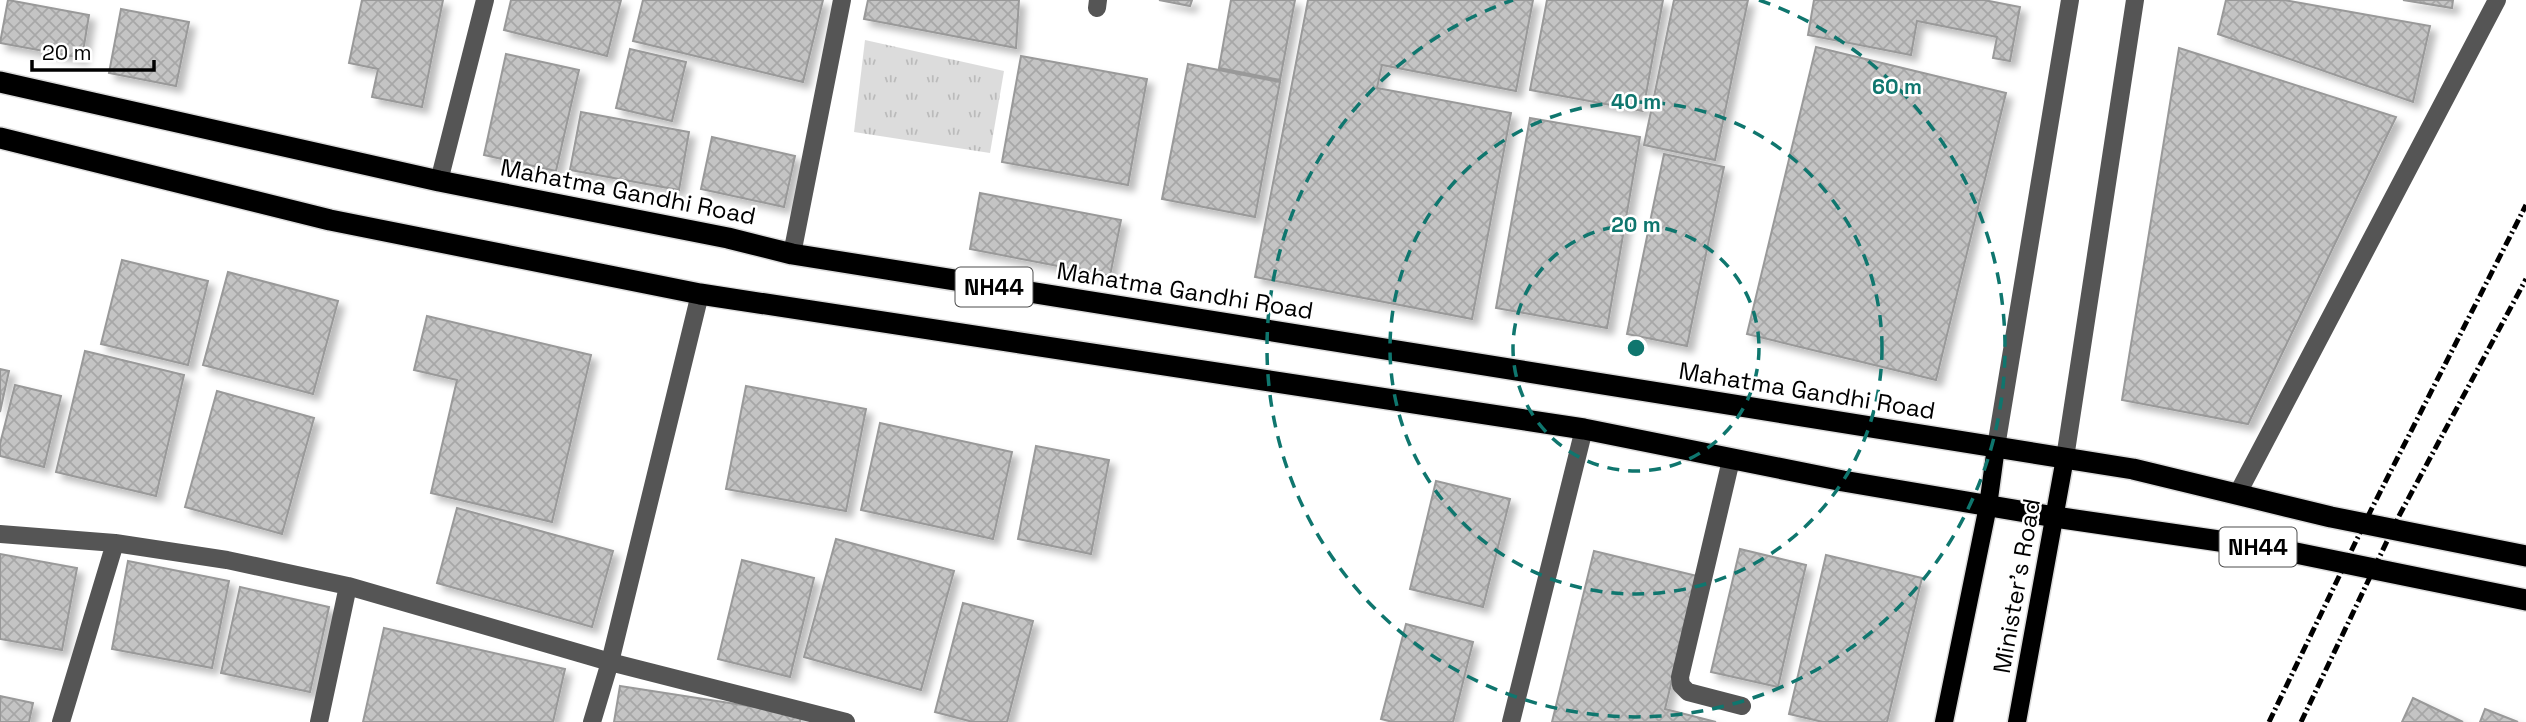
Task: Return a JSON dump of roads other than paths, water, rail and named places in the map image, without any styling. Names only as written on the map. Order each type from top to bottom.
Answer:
[{"type":"highway","name":"Mahatma Gandhi Road","points":[[0,82],[439,181],[728,238],[792,254],[1996,447]]},
{"type":"highway","name":"NH44","points":[[0,138],[330,220],[700,294],[1584,429],[1731,460],[1988,506],[2281,550],[2526,600]]},
{"type":"highway","name":"NH44","points":[[1996,447],[2133,469],[2331,517],[2526,556]]},
{"type":"main road","name":"Minister's Road","points":[[1944,722],[1988,506],[1996,447]]},
{"type":"main road","name":"Minister's Road","points":[[2017,722],[2065,458]]},
{"type":"street","points":[[439,181],[485,0]]},
{"type":"street","points":[[792,254],[842,0]]},
{"type":"street","points":[[1996,447],[2070,0]]},
{"type":"street","points":[[2065,458],[2134,0]]},
{"type":"street","points":[[2238,494],[2497,0]]},
{"type":"street","points":[[592,722],[610,662],[700,294]]},
{"type":"street","points":[[1511,722],[1584,429]]},
{"type":"street","points":[[1731,460],[1680,677],[1681,685],[1688,692],[1742,706]]},
{"type":"street","points":[[0,534],[115,543],[227,560],[348,586],[610,662],[846,722]]},
{"type":"street","points":[[61,722],[115,543]]},
{"type":"street","points":[[319,722],[348,586]]},
{"type":"railway","points":[[2269,722],[2371,510],[2526,205]]},
{"type":"railway","points":[[2301,722],[2399,516],[2526,279]]}]
